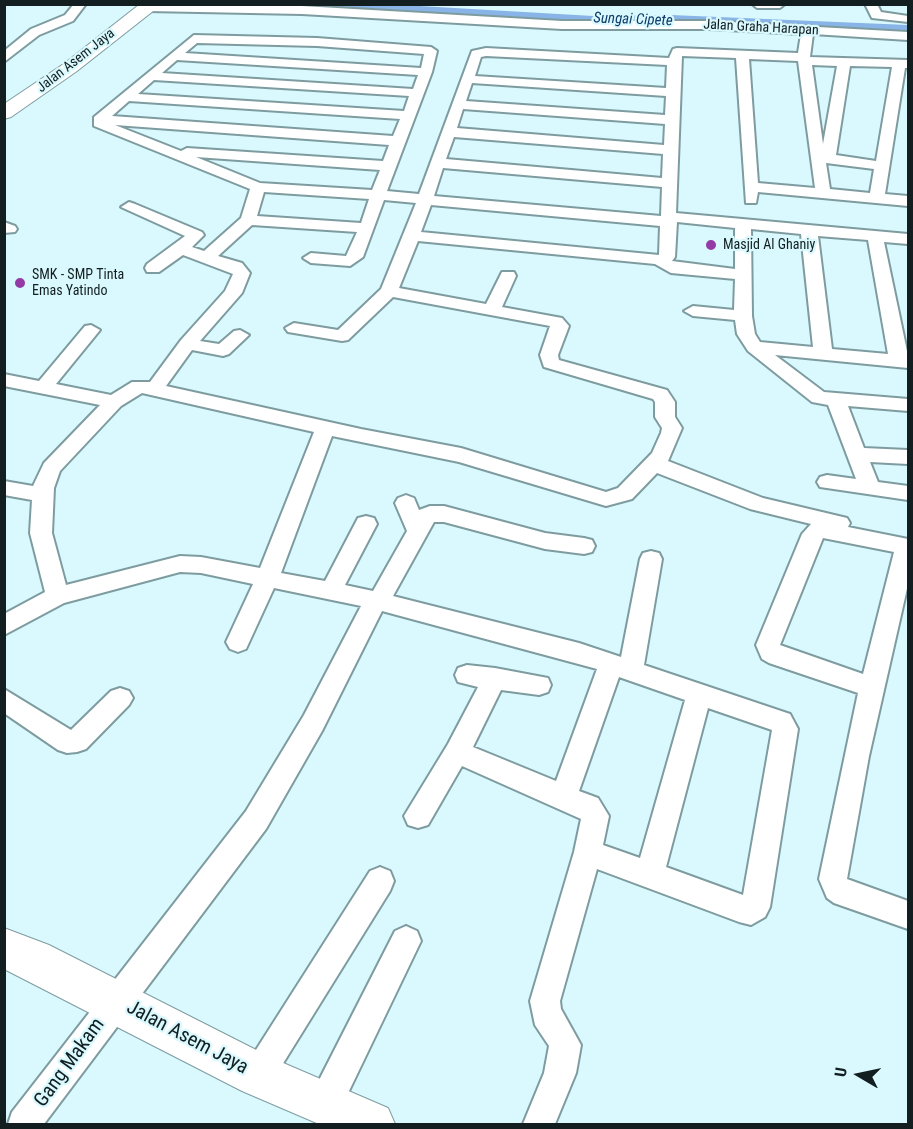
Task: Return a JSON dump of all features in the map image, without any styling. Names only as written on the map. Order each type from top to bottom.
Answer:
[{"type":"main road","name":"Jalan Asem Jaya","points":[[4,113],[71,67],[150,6]]},
{"type":"main road","name":"Jalan Asem Jaya","points":[[4,948],[116,1001],[258,1076],[372,1125]]},
{"type":"street","points":[[4,58],[35,32],[69,18],[81,4]]},
{"type":"street","points":[[757,4],[780,4]]},
{"type":"street","points":[[871,4],[876,15],[909,19]]},
{"type":"street","name":"Jalan Graha Harapan","points":[[150,6],[340,12],[547,24],[677,24],[909,36]]},
{"type":"street","points":[[337,25],[340,12]]},
{"type":"street","points":[[355,26],[362,13]]},
{"type":"street","points":[[807,31],[805,59],[823,158],[823,194]]},
{"type":"street","points":[[99,120],[194,39],[317,42],[431,51],[426,72],[353,260],[311,258]]},
{"type":"street","points":[[294,328],[342,336],[389,291],[412,236],[476,54],[482,52],[674,63]]},
{"type":"street","points":[[662,261],[667,257],[671,120],[674,63],[677,52],[742,53],[904,64],[890,121],[877,198]]},
{"type":"street","points":[[742,53],[750,194],[823,194],[909,201]]},
{"type":"street","points":[[176,56],[426,72]]},
{"type":"street","points":[[823,158],[844,61]]},
{"type":"street","points":[[152,76],[418,93]]},
{"type":"street","points":[[466,79],[673,92]]},
{"type":"street","points":[[126,97],[409,116]]},
{"type":"street","points":[[459,105],[671,120]]},
{"type":"street","points":[[99,120],[398,141]]},
{"type":"street","points":[[99,120],[99,123],[258,187],[909,239]]},
{"type":"street","points":[[890,121],[909,124]]},
{"type":"street","points":[[448,132],[671,150]]},
{"type":"street","points":[[169,150],[389,166]]},
{"type":"street","points":[[823,158],[882,166]]},
{"type":"street","points":[[436,163],[670,183]]},
{"type":"street","points":[[207,257],[249,219],[258,187]]},
{"type":"street","points":[[129,207],[196,235],[181,249],[153,268]]},
{"type":"street","points":[[249,219],[367,228]]},
{"type":"street","points":[[743,224],[743,316],[746,334],[754,347],[815,396],[836,401],[909,405]]},
{"type":"street","points":[[809,230],[823,354]]},
{"type":"street","points":[[412,236],[662,261],[671,268],[743,275]]},
{"type":"street","points":[[754,347],[903,361],[875,236]]},
{"type":"street","points":[[156,387],[187,344],[224,304],[242,279],[242,273],[236,267],[181,249]]},
{"type":"street","points":[[492,310],[508,276]]},
{"type":"street","points":[[57,596],[41,533],[42,495],[51,468],[114,402],[132,388],[139,386],[156,387],[472,458],[606,499],[625,494],[655,464],[666,449],[672,428],[664,417],[664,402],[660,394],[628,387],[551,363],[549,355],[559,324],[389,291]]},
{"type":"street","points":[[693,311],[743,316]]},
{"type":"street","points":[[43,388],[91,330]]},
{"type":"street","points":[[187,344],[210,350],[223,350],[240,335]]},
{"type":"street","points":[[4,380],[114,402]]},
{"type":"street","points":[[836,401],[870,488]]},
{"type":"street","points":[[238,642],[268,578],[326,427]]},
{"type":"street","points":[[857,454],[909,458]]},
{"type":"street","points":[[655,464],[758,504],[908,544]]},
{"type":"street","points":[[827,482],[909,493]]},
{"type":"street","points":[[4,488],[42,495]]},
{"type":"street","points":[[406,503],[411,520],[418,531],[426,516],[444,514],[545,541],[585,546]]},
{"type":"street","points":[[331,591],[366,524]]},
{"type":"street","points":[[873,688],[778,656],[771,651],[768,645],[813,534],[819,529],[908,544]]},
{"type":"street","name":"Gang Makam","points":[[24,1125],[116,1001],[256,820],[313,723],[377,601],[418,531]]},
{"type":"street","points":[[908,544],[856,756],[833,879],[837,888],[844,893],[909,915]]},
{"type":"street","points":[[563,797],[622,666],[651,559]]},
{"type":"street","points":[[4,626],[57,596],[180,564],[201,565],[377,601],[622,666],[781,722],[785,729],[755,907],[746,910],[588,852]]},
{"type":"street","points":[[467,675],[539,685]]},
{"type":"street","points":[[418,816],[457,752],[495,678]]},
{"type":"street","points":[[649,876],[699,694]]},
{"type":"street","points":[[4,699],[67,742],[76,741],[120,698]]},
{"type":"street","points":[[457,752],[593,811],[595,823],[588,852],[545,1001],[546,1014],[560,1034],[565,1046],[560,1072],[539,1125]]},
{"type":"street","points":[[258,1076],[380,881]]},
{"type":"street","points":[[325,1104],[406,941]]},
{"type":"waterway","name":"Sungai Cipete","points":[[321,4],[593,19],[671,18],[908,28]]},
{"type":"place","name":"Masjid Al Ghaniy","points":[[711,245]]},
{"type":"place","name":"SMK - SMP Tinta Emas Yatindo","points":[[20,283]]}]
